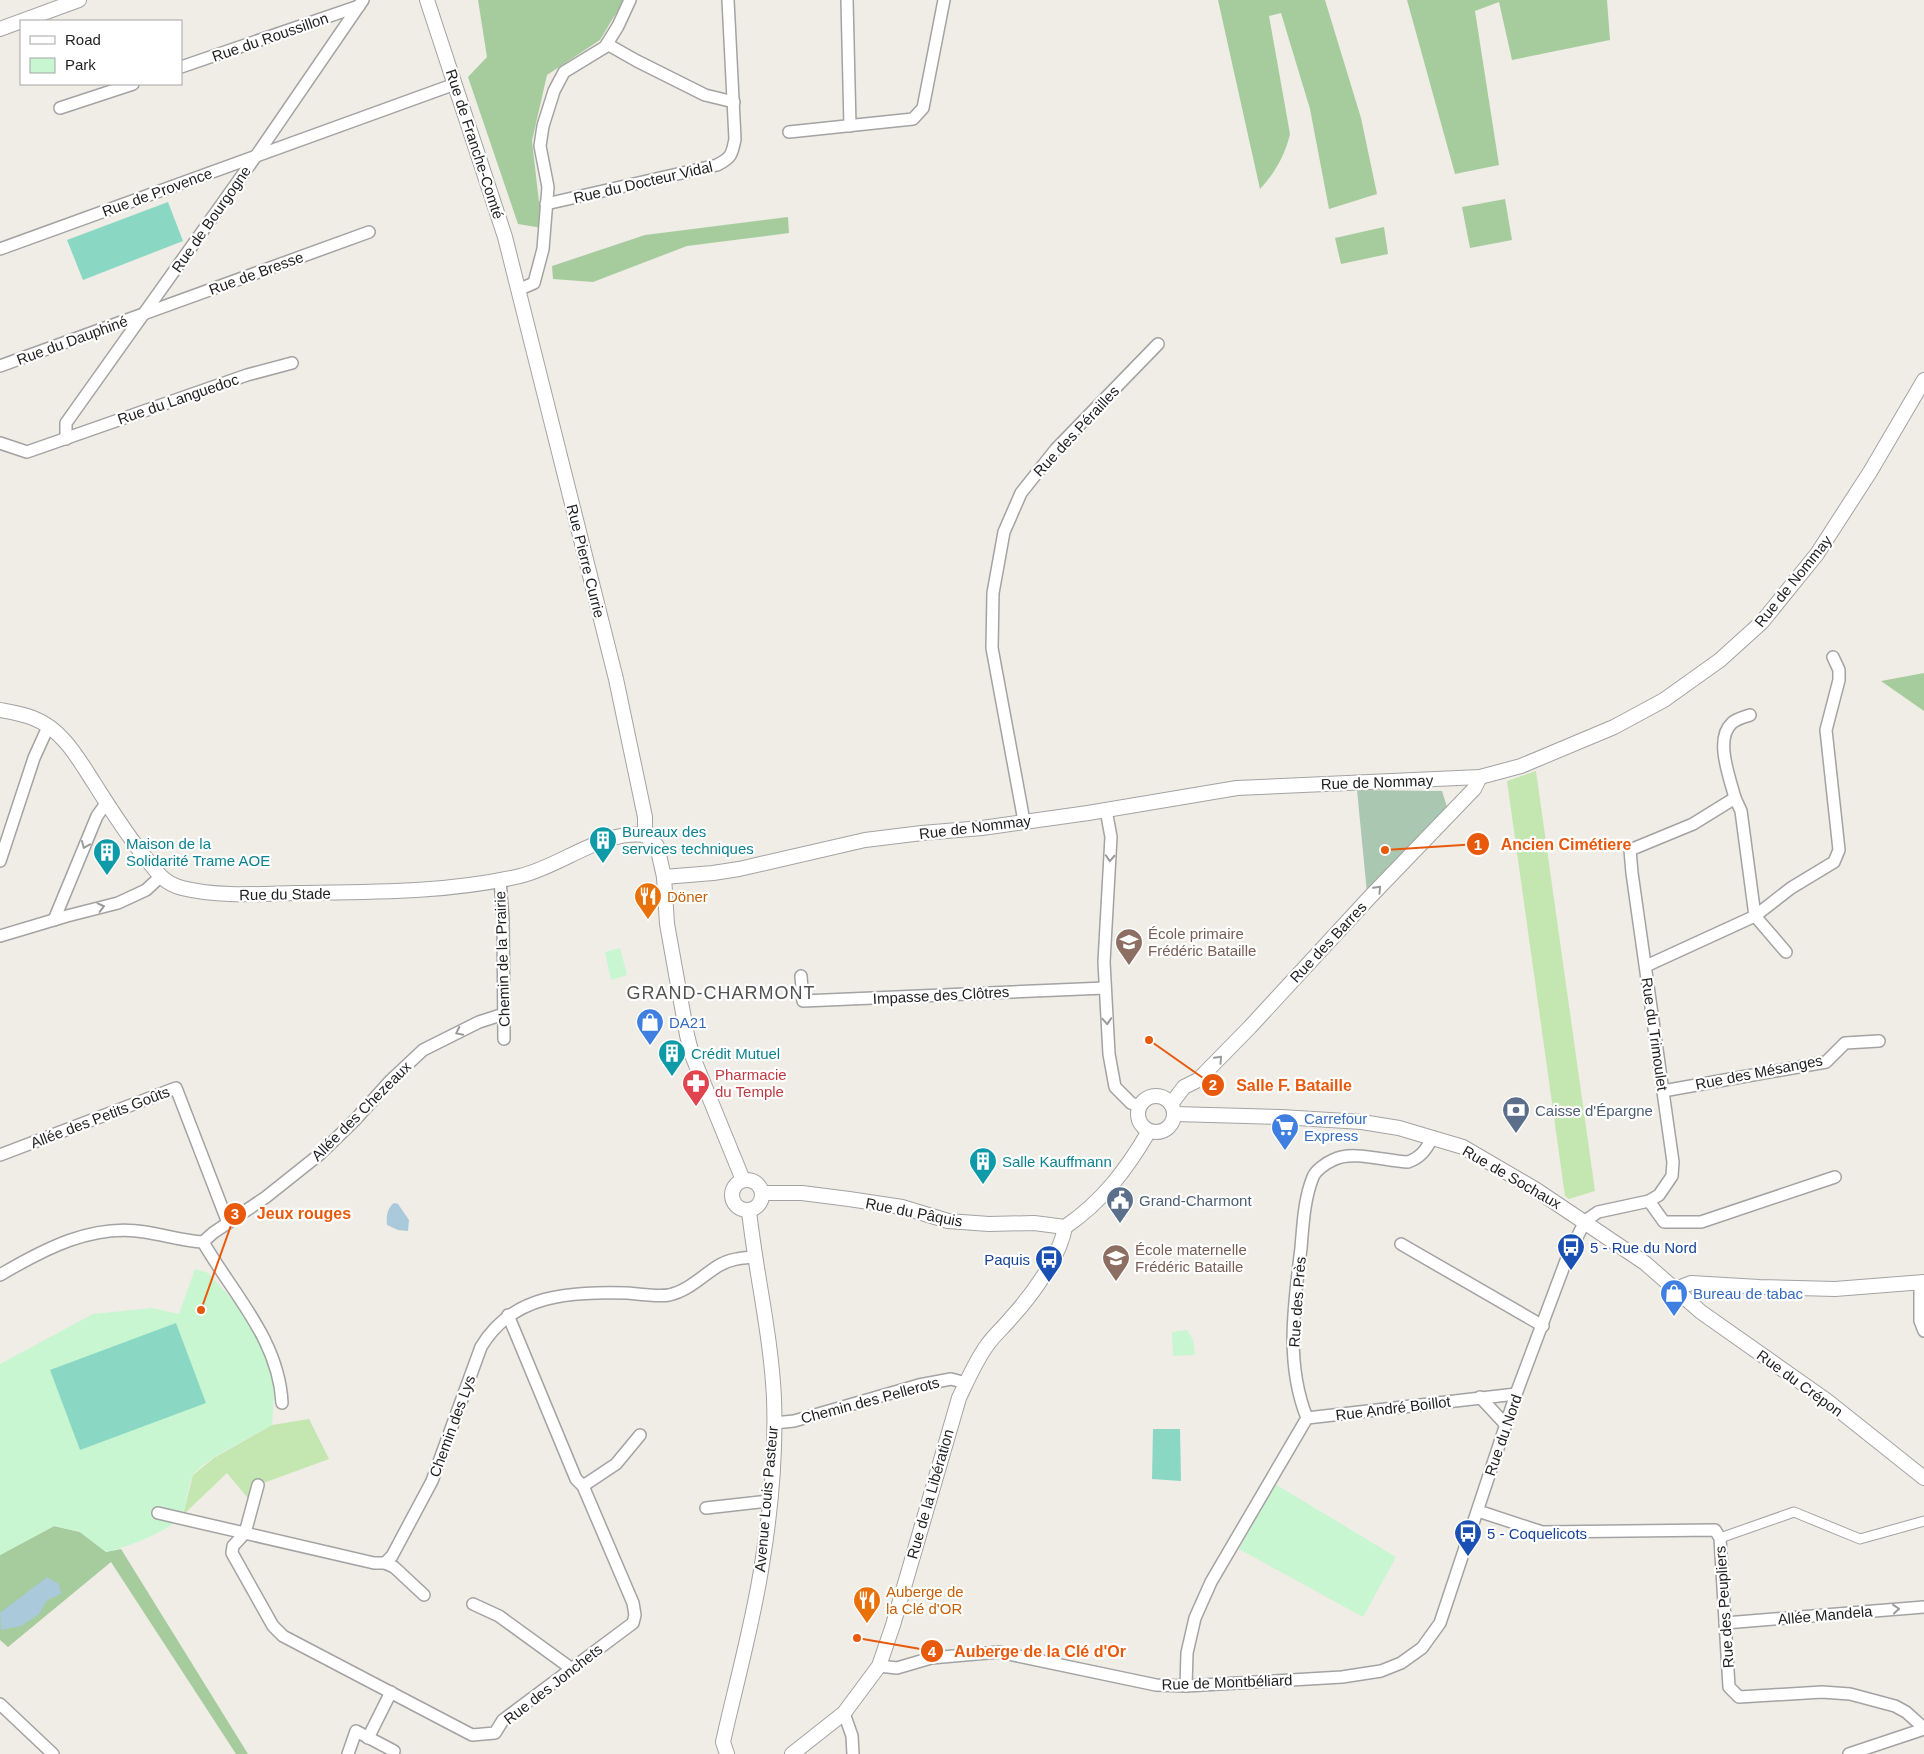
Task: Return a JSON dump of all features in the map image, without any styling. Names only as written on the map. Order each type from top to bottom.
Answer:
[{"type":"street","points":[[25,20],[79,0]]},
{"type":"street","name":"Rue de Franche-Comté","points":[[427,0],[505,236],[518,290]]},
{"type":"street","points":[[518,290],[534,283],[543,249],[548,187],[540,146],[546,117],[558,81],[564,72],[605,47],[618,26],[630,0]]},
{"type":"street","name":"Rue du Docteur Vidal","points":[[546,204],[718,165],[728,159],[735,139],[728,0]]},
{"type":"street","points":[[847,0],[850,126]]},
{"type":"street","points":[[789,132],[913,119],[923,108],[944,0]]},
{"type":"street","name":"Rue du Roussillon","points":[[182,67],[361,3]]},
{"type":"street","name":"Rue de Bourgogne","points":[[66,439],[66,423],[256,156],[361,3]]},
{"type":"street","points":[[0,29],[20,22]]},
{"type":"street","points":[[607,44],[705,95],[734,102]]},
{"type":"street","name":"Rue de Provence","points":[[0,249],[455,84]]},
{"type":"street","points":[[60,108],[130,85]]},
{"type":"street","name":"Rue de Bresse","points":[[143,314],[369,232]]},
{"type":"street","name":"Rue Pierre Currie","points":[[518,290],[616,679],[645,817],[645,835]]},
{"type":"street","name":"Rue du Dauphiné","points":[[0,366],[143,314]]},
{"type":"street","name":"Rue des Pérailles","points":[[1024,821],[992,648],[993,594],[1004,532],[1021,493],[1056,449],[1158,344]]},
{"type":"street","name":"Rue du Languedoc","points":[[66,439],[247,375],[292,363]]},
{"type":"street","name":"Rue de Nommay","points":[[664,877],[739,869],[865,840],[982,828],[1237,788],[1480,777],[1521,766],[1614,727],[1664,700],[1686,686],[1742,642],[1762,622],[1817,554],[1870,472],[1924,380]]},
{"type":"street","points":[[0,443],[27,452],[66,439]]},
{"type":"street","points":[[1646,966],[1755,916],[1791,888],[1834,862],[1839,850],[1826,730],[1839,680],[1839,670],[1833,657]]},
{"type":"street","name":"Rue du Stade","points":[[0,710],[34,718],[48,726],[69,744],[135,846],[160,877],[179,887],[200,892],[232,894],[380,892],[464,886],[533,872],[606,840],[632,833],[645,835]]},
{"type":"street","points":[[1750,715],[1732,722],[1725,731],[1722,743],[1735,798],[1741,811],[1755,916],[1786,952]]},
{"type":"street","points":[[0,861],[34,758],[48,726]]},
{"type":"street","name":"Rue des Barres","points":[[1173,1109],[1184,1087],[1198,1080],[1250,1027],[1364,903],[1474,789],[1480,777]]},
{"type":"street","name":"Rue du Trimoulet","points":[[1649,1201],[1659,1195],[1672,1176],[1673,1162],[1630,850],[1693,824],[1735,798]]},
{"type":"street","points":[[54,920],[97,816],[107,802]]},
{"type":"street","points":[[1106,810],[1111,837],[1104,962],[1109,1054],[1115,1087],[1131,1103],[1139,1106]]},
{"type":"street","points":[[645,835],[657,846],[664,877],[667,924],[692,1055],[743,1180]]},
{"type":"street","points":[[0,936],[118,903],[146,890],[160,877]]},
{"type":"street","name":"Chemin de la Prairie","points":[[500,880],[503,919],[504,1039]]},
{"type":"street","name":"Impasse des Clôtres","points":[[801,976],[803,1001],[1105,988]]},
{"type":"street","name":"Allée des Chezeaux","points":[[203,1242],[266,1197],[320,1154],[354,1121],[391,1080],[423,1050],[479,1022],[504,1014]]},
{"type":"street","name":"Rue des Mésanges","points":[[1663,1091],[1826,1062],[1845,1043],[1879,1041]]},
{"type":"street","name":"Allée des Petits Goûts","points":[[0,1155],[176,1088],[228,1223]]},
{"type":"street","points":[[1150,1096],[1163,1097],[1173,1109],[1168,1127],[1161,1132],[1149,1131],[1141,1124],[1137,1113],[1143,1100],[1150,1096]]},
{"type":"street","name":"Rue de Sochaux","points":[[1173,1109],[1362,1122],[1399,1128],[1433,1137],[1470,1151],[1585,1221],[1645,1263],[1676,1289]]},
{"type":"street","points":[[1065,1227],[1087,1212],[1101,1198],[1126,1169],[1149,1131]]},
{"type":"street","name":"Rue des Près","points":[[1307,1418],[1299,1399],[1295,1379],[1293,1329],[1305,1214],[1314,1175],[1332,1160],[1346,1155],[1408,1162],[1424,1153],[1433,1137]]},
{"type":"street","points":[[1585,1221],[1598,1212],[1649,1201],[1664,1222],[1701,1222],[1835,1177]]},
{"type":"street","points":[[743,1180],[752,1181],[759,1185],[762,1193],[762,1201],[757,1208],[749,1211],[740,1210],[733,1203],[731,1194],[735,1185],[743,1180]]},
{"type":"street","name":"Rue du Pâquis","points":[[762,1193],[802,1193],[849,1199],[902,1207],[948,1221],[989,1224],[1034,1223],[1065,1227]]},
{"type":"street","name":"Avenue Louis Pasteur","points":[[727,1754],[723,1742],[762,1564],[772,1470],[774,1423],[774,1397],[767,1330],[754,1257],[749,1211]]},
{"type":"street","name":"Rue du Nord","points":[[1422,1648],[1440,1623],[1516,1394],[1567,1258],[1585,1221]]},
{"type":"street","name":"Rue de la Libération","points":[[792,1754],[844,1713],[879,1666],[893,1625],[957,1403],[988,1343],[1014,1314],[1039,1281],[1064,1236],[1065,1227]]},
{"type":"street","points":[[0,1275],[46,1250],[79,1237],[104,1232],[125,1230],[145,1232],[191,1242],[203,1242],[265,1340],[278,1373],[282,1390],[282,1403]]},
{"type":"street","points":[[1401,1244],[1543,1326]]},
{"type":"street","name":"Chemin des Lys","points":[[385,1563],[392,1556],[432,1480],[481,1347],[488,1336],[508,1315],[521,1307],[544,1298],[624,1293],[668,1295],[694,1284],[725,1262],[732,1259],[754,1257]]},
{"type":"street","points":[[1676,1289],[1691,1284],[1835,1289],[1922,1282],[1920,1321],[1924,1331]]},
{"type":"street","name":"Rue du Crépon","points":[[1676,1289],[1701,1312],[1826,1400],[1924,1478]]},
{"type":"street","name":"Rue des Jonchets","points":[[245,1533],[233,1546],[232,1554],[273,1626],[283,1636],[472,1735],[495,1733],[503,1720],[633,1623],[635,1615],[633,1603],[583,1486],[576,1479],[508,1315]]},
{"type":"street","name":"Chemin des Pellerots","points":[[774,1423],[794,1421],[919,1385],[951,1378],[966,1383]]},
{"type":"street","name":"Rue André Boillot","points":[[1307,1418],[1516,1394]]},
{"type":"street","points":[[1480,1397],[1506,1425]]},
{"type":"street","points":[[1186,1686],[1187,1654],[1194,1618],[1212,1582],[1307,1418]]},
{"type":"street","points":[[583,1486],[616,1464],[640,1434]]},
{"type":"street","points":[[245,1533],[258,1485]]},
{"type":"street","points":[[706,1508],[769,1501]]},
{"type":"street","name":"Rue des Peupliers","points":[[1478,1511],[1542,1532],[1715,1530],[1720,1538],[1730,1687],[1739,1697],[1822,1692],[1850,1694],[1894,1706],[1906,1712],[1924,1728]]},
{"type":"street","points":[[1720,1538],[1794,1512],[1860,1539],[1924,1521]]},
{"type":"street","points":[[158,1513],[374,1563],[385,1563],[394,1567],[424,1595]]},
{"type":"street","points":[[472,1604],[499,1616],[572,1669]]},
{"type":"street","name":"Allée Mandela","points":[[1725,1623],[1924,1607]]},
{"type":"street","name":"Rue de Montbéliard","points":[[879,1666],[896,1668],[931,1658],[999,1652],[1156,1685],[1186,1686],[1333,1678],[1381,1671],[1401,1663],[1422,1648]]},
{"type":"street","points":[[368,1738],[391,1692]]},
{"type":"street","points":[[0,1704],[54,1754]]},
{"type":"street","points":[[844,1713],[852,1736],[853,1754]]},
{"type":"street","points":[[1849,1754],[1924,1728]]},
{"type":"street","points":[[348,1754],[356,1731],[394,1751],[392,1754]]},
{"type":"green space","points":[[478,0],[624,0],[600,40],[547,75],[532,141],[542,228],[518,224],[468,77],[487,57]]},
{"type":"green space","points":[[1218,0],[1325,0],[1361,118],[1377,194],[1329,209],[1310,109],[1281,13],[1269,16],[1290,134],[1279,163],[1260,189]]},
{"type":"green space","points":[[1407,0],[1607,0],[1610,40],[1512,60],[1499,2],[1475,11],[1499,165],[1455,174]]},
{"type":"green space","points":[[1505,199],[1512,240],[1470,248],[1462,207]]},
{"type":"green space","points":[[168,202],[183,241],[83,280],[67,240]]},
{"type":"green space","points":[[788,217],[789,233],[687,246],[593,282],[553,279],[552,266],[645,235]]},
{"type":"green space","points":[[1384,227],[1388,254],[1341,264],[1335,238]]},
{"type":"green space","points":[[1924,673],[1924,711],[1881,681]]},
{"type":"green space","points":[[1536,771],[1595,1191],[1569,1199],[1565,1196],[1507,781]]},
{"type":"green space","points":[[1357,790],[1442,791],[1447,807],[1367,893]]},
{"type":"green space","points":[[620,948],[627,975],[611,980],[605,952]]},
{"type":"green space","points":[[195,1269],[208,1273],[243,1311],[260,1342],[272,1376],[274,1397],[272,1425],[198,1469],[191,1479],[183,1512],[178,1519],[160,1532],[125,1547],[106,1552],[80,1532],[54,1526],[0,1555],[0,1364],[93,1314],[152,1308],[179,1314]]},
{"type":"green space","points":[[176,1323],[206,1403],[80,1450],[50,1370]]},
{"type":"green space","points":[[1187,1330],[1193,1340],[1195,1355],[1173,1356],[1172,1332]]},
{"type":"green space","points":[[309,1419],[329,1459],[258,1485],[252,1503],[227,1473],[183,1515],[193,1475],[214,1458],[272,1425]]},
{"type":"green space","points":[[1153,1429],[1180,1429],[1181,1481],[1152,1479]]},
{"type":"green space","points":[[1275,1484],[1396,1557],[1363,1617],[1239,1549]]},
{"type":"green space","points":[[54,1526],[80,1532],[106,1552],[121,1549],[248,1754],[236,1754],[111,1562],[8,1647],[0,1640],[0,1555]]},
{"type":"water","points":[[394,1203],[398,1204],[409,1220],[408,1231],[398,1230],[387,1225],[388,1213]]},
{"type":"water","points":[[47,1577],[59,1584],[61,1594],[47,1600],[39,1614],[21,1626],[1,1630],[0,1613]]},
{"type":"place","name":"Ancien Cimétiere","points":[[1385,850]]},
{"type":"place","name":"Bureaux des services techniques","points":[[603,864]]},
{"type":"place","name":"Maison de la Solidarité Trame AOE","points":[[107,876]]},
{"type":"place","name":"Döner","points":[[648,920]]},
{"type":"place","name":"École primaire Frédéric Bataille","points":[[1129,966]]},
{"type":"place","name":"Salle F. Bataille","points":[[1149,1040]]},
{"type":"place","name":"DA21","points":[[650,1046]]},
{"type":"place","name":"Crédit Mutuel","points":[[672,1077]]},
{"type":"place","name":"Pharmacie du Temple","points":[[696,1107]]},
{"type":"place","name":"Caisse d'Épargne","points":[[1516,1134]]},
{"type":"place","name":"Carrefour Express","points":[[1285,1151]]},
{"type":"place","name":"Salle Kauffmann","points":[[983,1185]]},
{"type":"place","name":"Grand-Charmont","points":[[1120,1224]]},
{"type":"place","name":"5 - Rue du Nord","points":[[1571,1271]]},
{"type":"place","name":"École maternelle Frédéric Bataille","points":[[1116,1282]]},
{"type":"place","name":"Paquis","points":[[1049,1283]]},
{"type":"place","name":"Jeux rouges","points":[[201,1310]]},
{"type":"place","name":"Bureau de tabac","points":[[1674,1317]]},
{"type":"place","name":"5 - Coquelicots","points":[[1468,1557]]},
{"type":"place","name":"Auberge de la Clé d'OR","points":[[867,1624]]},
{"type":"place","name":"Auberge de la Clé d'Or","points":[[857,1638]]},
{"type":"district","name":"GRAND-CHARMONT","points":[[721,993]]}]
